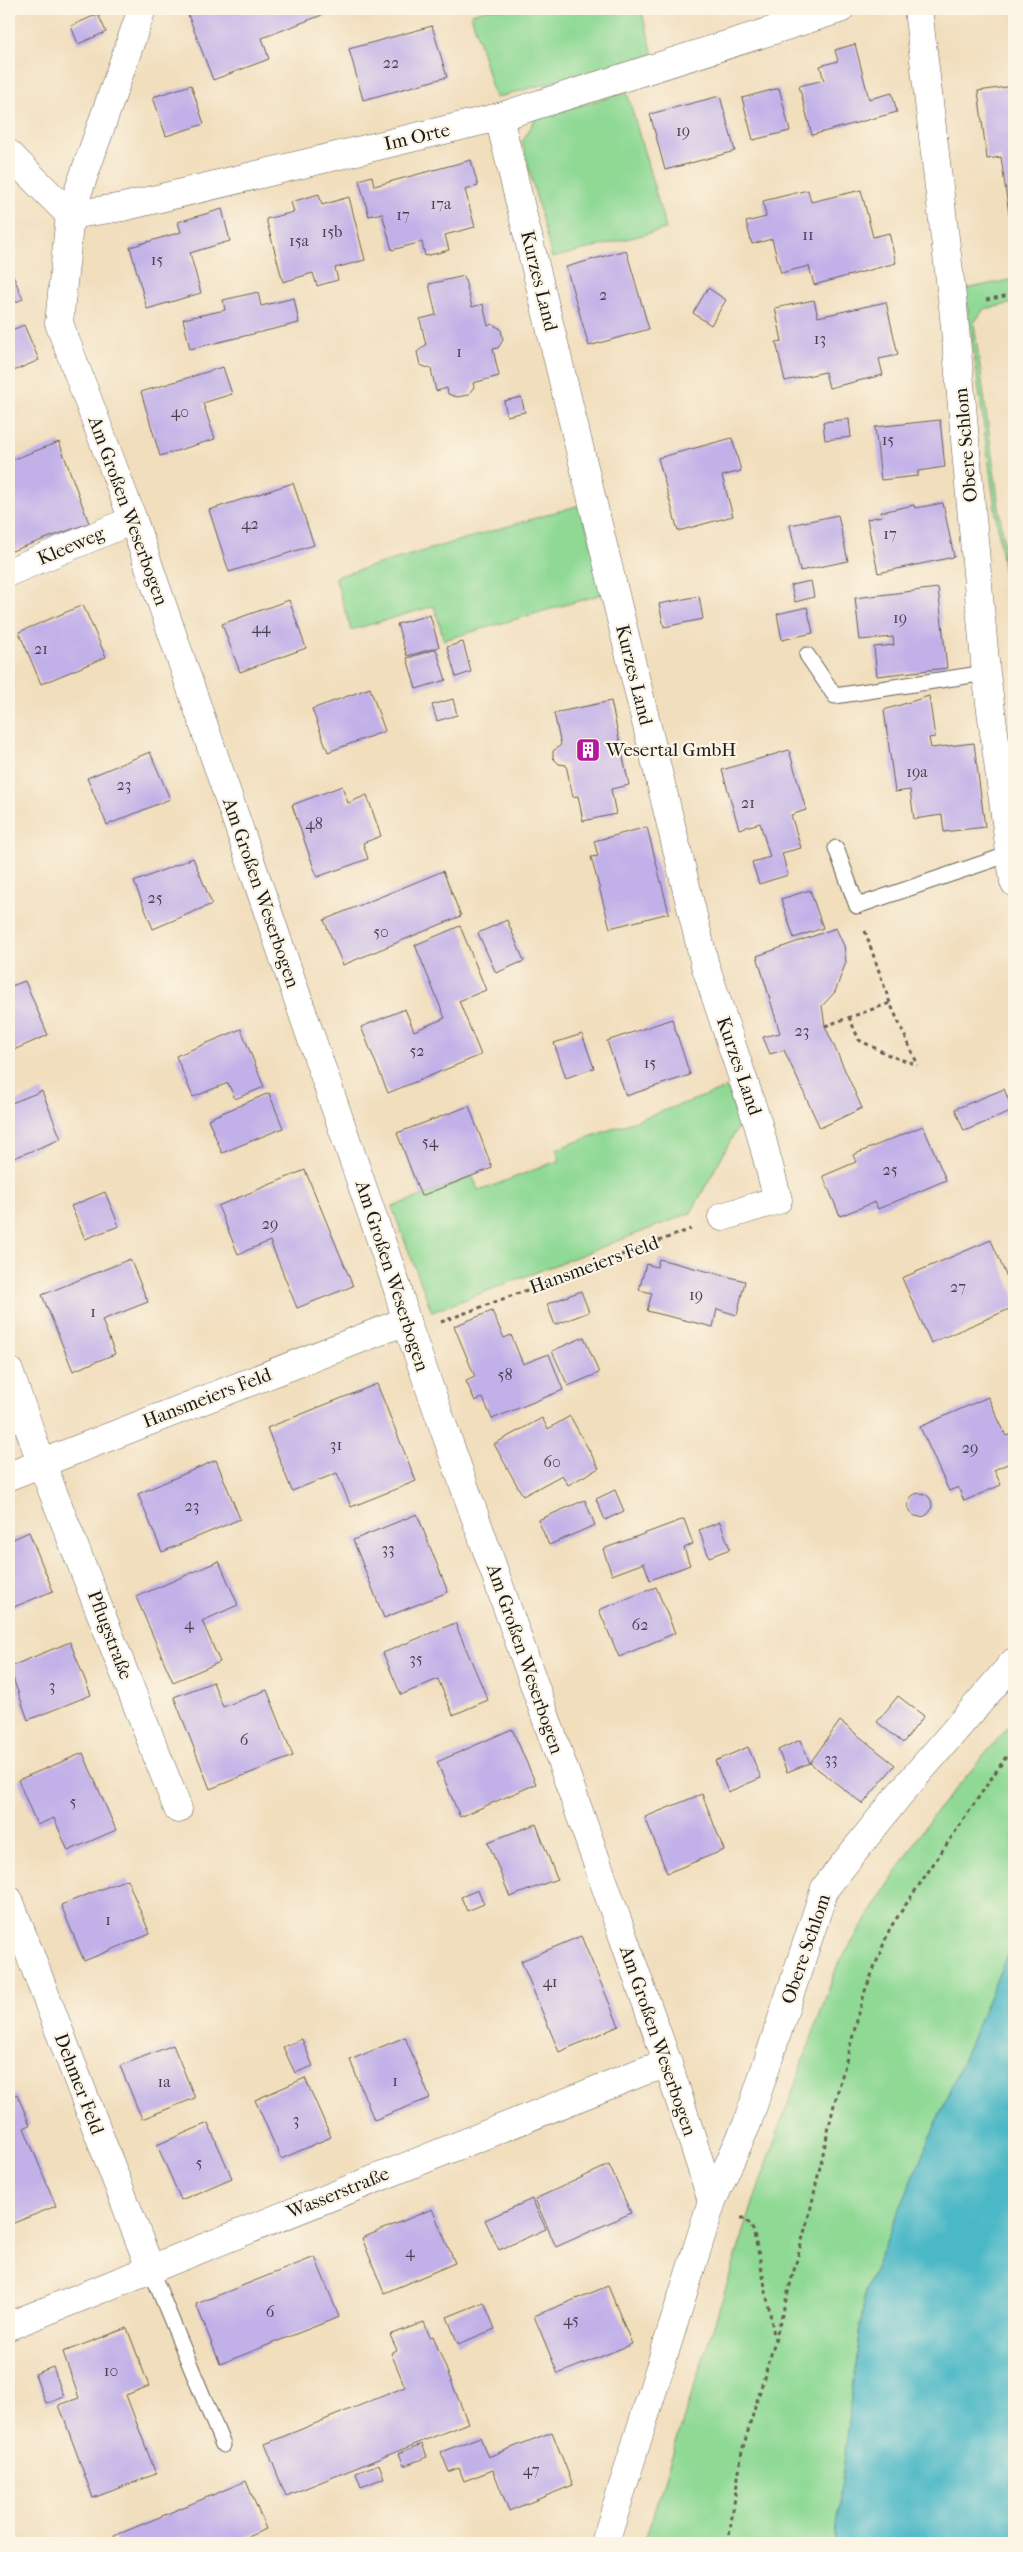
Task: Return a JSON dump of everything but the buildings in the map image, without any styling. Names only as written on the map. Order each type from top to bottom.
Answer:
[{"type":"street","name":"Am Großen Weserbogen","points":[[142,9],[70,215],[59,323],[133,520],[391,1272],[408,1327],[668,2064],[709,2210]]},
{"type":"street","name":"Im Orte","points":[[70,215],[123,207],[499,117],[840,9]]},
{"type":"street","name":"Obere Schlom","points":[[918,9],[954,306],[986,673],[1014,882]]},
{"type":"street","name":"Kurzes Land","points":[[499,117],[705,965],[758,1124],[778,1200],[722,1217]]},
{"type":"street","points":[[9,154],[70,215]]},
{"type":"street","name":"Kleeweg","points":[[9,572],[133,520]]},
{"type":"street","name":"Hansmeiers Feld","points":[[9,1476],[42,1462],[408,1327]]},
{"type":"street","name":"Pflugstraße","points":[[9,1371],[42,1462],[178,1809]]},
{"type":"street","name":"Obere Schlom","points":[[709,2210],[747,2124],[826,1888],[899,1795],[1014,1662]]},
{"type":"street","name":"Dehmer Feld","points":[[9,1900],[150,2268]]},
{"type":"street","name":"Wasserstraße","points":[[9,2326],[644,2071],[668,2064]]},
{"type":"street","points":[[605,2543],[709,2210]]},
{"type":"lane","points":[[807,655],[835,696],[986,673]]},
{"type":"lane","points":[[836,848],[856,906],[1010,854]]},
{"type":"lane","points":[[150,2268],[223,2445]]},
{"type":"path","points":[[849,1017],[859,1040],[891,1056],[918,1065],[890,1003],[856,906]]},
{"type":"path","points":[[825,1026],[890,1003]]},
{"type":"path","name":"Hansmeiers Feld","points":[[408,1327],[722,1217]]},
{"type":"path","points":[[728,2543],[742,2451],[775,2341],[865,1991],[886,1937],[928,1870],[1014,1745]]},
{"type":"path","points":[[709,2210],[746,2218],[752,2230],[760,2260],[763,2286],[775,2341]]},
{"type":"green space","points":[[489,9],[641,9],[653,54],[495,98],[471,14]]},
{"type":"green space","points":[[627,92],[666,229],[552,258],[522,142],[536,118]]},
{"type":"green space","points":[[1014,279],[1014,303],[984,309],[974,323],[1014,617],[1014,646],[965,289]]},
{"type":"green space","points":[[580,505],[606,593],[444,640],[434,606],[351,630],[335,577]]},
{"type":"green space","points":[[727,1088],[739,1125],[691,1213],[432,1312],[392,1207],[473,1177],[479,1191],[560,1160],[556,1149]]},
{"type":"green space","points":[[1014,1720],[1014,1938],[865,2292],[834,2543],[644,2543],[756,2194],[837,1966],[930,1819]]},
{"type":"water","points":[[1014,1938],[1014,2543],[834,2543],[865,2292]]},
{"type":"place","name":"Wesertal GmbH","points":[[588,750]]}]
